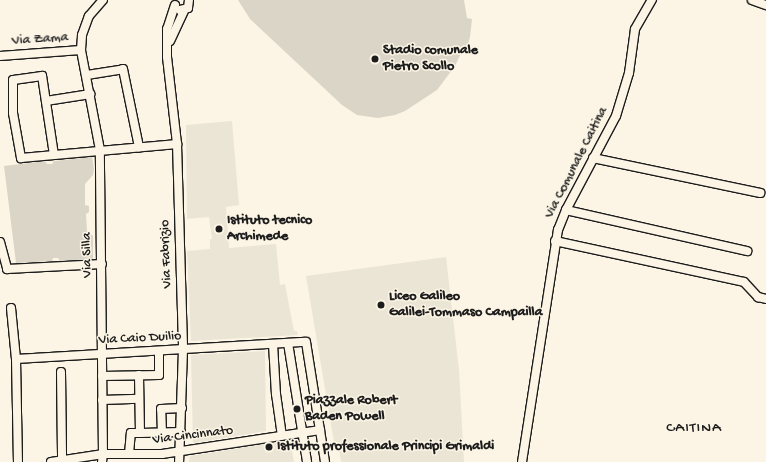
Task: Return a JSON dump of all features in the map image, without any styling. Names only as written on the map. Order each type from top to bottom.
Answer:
[{"type":"street","points":[[81,50],[82,36],[89,16],[103,0]]},
{"type":"street","points":[[168,45],[174,28],[184,10],[189,7],[188,0]]},
{"type":"street","name":"Via Comunale Caitina","points":[[522,462],[555,241],[566,210],[620,105],[629,73],[635,29],[652,0]]},
{"type":"street","points":[[752,0],[766,5]]},
{"type":"street","points":[[174,2],[179,10],[184,10]]},
{"type":"street","name":"Via Fabrizio","points":[[174,2],[167,29],[167,57],[177,144],[183,350],[181,452],[179,462]]},
{"type":"street","name":"Via Zama","points":[[0,56],[81,50]]},
{"type":"street","name":"Via Silla","points":[[81,50],[87,75],[100,150],[103,458]]},
{"type":"street","points":[[87,75],[123,69],[139,147]]},
{"type":"street","points":[[54,155],[42,76],[13,80],[13,113],[21,158],[177,144]]},
{"type":"street","points":[[46,101],[90,94]]},
{"type":"street","points":[[593,158],[760,193]]},
{"type":"street","points":[[566,210],[747,251]]},
{"type":"street","points":[[555,241],[744,282],[758,297],[766,299]]},
{"type":"street","points":[[0,242],[7,269],[102,264]]},
{"type":"street","points":[[11,308],[16,359],[18,462]]},
{"type":"street","name":"Via Caio Duilio","points":[[16,359],[306,342],[320,430]]},
{"type":"street","points":[[288,343],[307,462]]},
{"type":"street","points":[[269,344],[276,394],[286,435]]},
{"type":"street","points":[[102,376],[159,375],[159,351]]},
{"type":"street","points":[[61,372],[62,460]]},
{"type":"street","points":[[139,375],[140,433]]},
{"type":"street","points":[[102,400],[139,400]]},
{"type":"street","points":[[162,432],[161,409],[182,408]]},
{"type":"street","points":[[320,430],[325,462]]},
{"type":"street","name":"Via Cincinnato","points":[[51,462],[103,458],[129,454],[162,454],[181,452],[320,430]]},
{"type":"street","points":[[129,454],[131,433],[181,432]]},
{"type":"shaded area","name":"Stadio comunale Pietro Scollo","points":[[238,0],[464,0],[467,18],[472,19],[470,37],[466,52],[462,51],[455,66],[437,90],[405,111],[395,115],[378,118],[357,115],[342,105],[250,19]]},
{"type":"shaded area","name":"Istituto tecnico Archimede","points":[[232,121],[239,205],[226,207],[229,248],[276,244],[280,285],[285,284],[294,331],[297,331],[298,335],[191,341],[187,251],[210,249],[210,239],[212,239],[209,217],[187,219],[186,125]]},
{"type":"shaded area","points":[[92,157],[94,169],[93,175],[85,184],[85,205],[89,206],[89,212],[86,214],[87,231],[93,236],[93,259],[60,261],[58,258],[53,258],[52,261],[16,263],[4,166],[45,161],[47,164],[52,164],[54,161]]},
{"type":"shaded area","points":[[446,257],[459,370],[464,462],[341,462],[339,450],[335,448],[306,276]]},
{"type":"shaded area","points":[[265,351],[266,431],[193,443],[191,355]]},
{"type":"shaded area","name":"Istituto professionale Principi Grimaldi","points":[[290,440],[294,462],[189,462],[190,456]]},
{"type":"place","name":"Stadio comunale Pietro Scollo","points":[[375,59]]},
{"type":"place","name":"Istituto tecnico Archimede","points":[[219,229]]},
{"type":"place","name":"Liceo Galileo Galilei-Tommaso Campailla","points":[[381,305]]},
{"type":"place","name":"Piazzale Robert Baden Powell","points":[[297,409]]},
{"type":"place","name":"Istituto professionale Principi Grimaldi","points":[[269,447]]},
{"type":"district","name":"CAITINA","points":[[694,429]]}]
